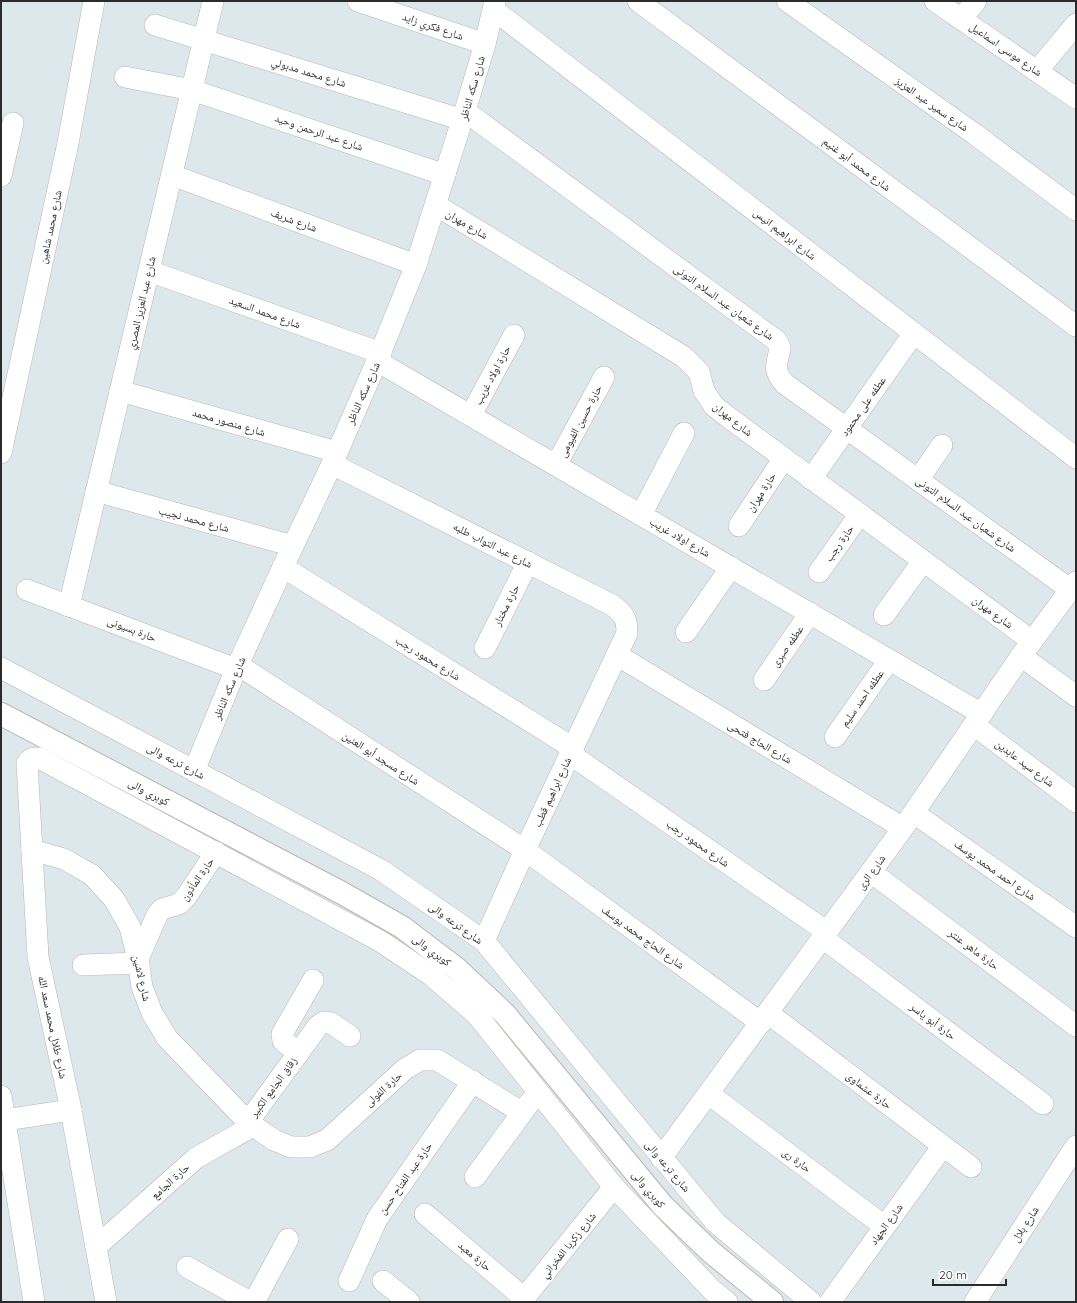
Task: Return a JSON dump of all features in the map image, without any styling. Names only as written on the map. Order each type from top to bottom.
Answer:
[{"type":"main road","name":"كوبري والى","points":[[1,714],[342,893],[402,927],[456,968],[505,1014],[663,1206],[711,1252],[772,1302]]},
{"type":"main road","name":"كوبري والى","points":[[1,724],[341,896],[400,930],[454,970],[503,1017],[660,1208],[709,1255],[765,1302]]},
{"type":"street","name":"شارع محمد شاهين","points":[[1,453],[68,143],[94,1]]},
{"type":"street","name":"شارع عبد العزيز المصري","points":[[69,606],[213,1]]},
{"type":"street","name":"شارع فكري زايد","points":[[358,1],[485,44]]},
{"type":"street","name":"شارع محمد أبو غنيم","points":[[638,1],[1076,326]]},
{"type":"street","name":"شارع سمير عبد العزيز","points":[[786,1],[976,135],[1076,210]]},
{"type":"street","name":"شارع موسى اسماعيل","points":[[935,1],[1076,98]]},
{"type":"street","points":[[961,19],[976,1]]},
{"type":"street","name":"شارع سكه الناظر","points":[[194,771],[237,667],[335,458],[379,357],[416,265],[464,116],[485,44],[494,6]]},
{"type":"street","name":"شارع ابراهيم انيس","points":[[494,6],[1076,458]]},
{"type":"street","points":[[1036,71],[1076,24]]},
{"type":"street","name":"شارع محمد مدبولي","points":[[155,25],[464,116]]},
{"type":"street","name":"شارع عبد الرحمن وحيد","points":[[125,77],[192,90],[445,175]]},
{"type":"street","name":"شارع شعبان عبد السلام التونى","points":[[464,116],[776,341],[780,348],[776,366],[778,376],[785,384],[918,480],[1073,586]]},
{"type":"street","points":[[1,176],[13,123]]},
{"type":"street","name":"شارع شريف","points":[[172,175],[416,265]]},
{"type":"street","name":"شارع مهران","points":[[436,205],[684,357],[698,372],[704,391],[714,406],[923,561],[1026,649],[1076,696]]},
{"type":"street","name":"شارع محمد السعيد","points":[[149,271],[379,357]]},
{"type":"street","name":"عطفه على محمود","points":[[811,479],[914,333]]},
{"type":"street","name":"حارة اولاد غريب","points":[[471,415],[514,335]]},
{"type":"street","name":"شارع اولاد غريب","points":[[379,357],[471,415],[889,660],[978,719]]},
{"type":"street","name":"حارة حسين الفيومى","points":[[556,465],[604,377]]},
{"type":"street","name":"شارع منصور محمد","points":[[120,391],[335,458]]},
{"type":"street","points":[[641,515],[684,433]]},
{"type":"street","points":[[918,480],[942,445]]},
{"type":"street","name":"شارع عبد التواب طلبه","points":[[335,458],[528,562],[612,605],[622,612],[627,622],[627,633],[619,650]]},
{"type":"street","name":"حارة مهران","points":[[739,526],[784,458]]},
{"type":"street","name":"شارع محمد نجيب","points":[[96,491],[293,546]]},
{"type":"street","name":"حارة رجب","points":[[819,572],[860,514]]},
{"type":"street","points":[[884,615],[923,561]]},
{"type":"street","name":"حارة مختار","points":[[485,648],[528,562]]},
{"type":"street","name":"شارع محمود رجب","points":[[283,567],[571,751],[825,935]]},
{"type":"street","points":[[686,632],[731,567]]},
{"type":"street","name":"شارع الرى","points":[[661,1158],[908,821],[1026,649],[1073,586]]},
{"type":"street","name":"حارة بسيونى","points":[[27,590],[237,667]]},
{"type":"street","name":"عطفه صبرى","points":[[764,680],[810,613]]},
{"type":"street","name":"شارع ابراهيم قطب","points":[[484,941],[619,650]]},
{"type":"street","name":"شارع الحاج فتحى","points":[[619,650],[908,821]]},
{"type":"street","name":"عطفه احمد سليم","points":[[835,737],[889,660]]},
{"type":"street","name":"شارع مسجد أبو العنين","points":[[237,667],[525,850]]},
{"type":"street","name":"شارع ترعه والى","points":[[1,668],[381,870],[484,941],[714,1222],[811,1302]]},
{"type":"street","name":"شارع سيد عابدين","points":[[978,719],[1076,802]]},
{"type":"street","name":"شارع طلال محمد سعد الله","points":[[106,1302],[71,1110],[38,957],[27,763],[30,759],[39,758],[216,852]]},
{"type":"street","name":"شارع احمد محمد يوسف","points":[[908,821],[1076,927]]},
{"type":"street","name":"شارع لاشين","points":[[32,850],[64,859],[92,875],[114,899],[130,927],[142,987],[152,1013],[167,1038],[250,1124]]},
{"type":"street","name":"شارع الحاج محمد يوسف","points":[[525,850],[764,1018]]},
{"type":"street","points":[[216,852],[380,941],[431,975],[477,1015],[614,1187],[713,1298]]},
{"type":"street","name":"حارة المأذون","points":[[138,961],[157,915],[162,909],[179,904],[186,897],[216,852]]},
{"type":"street","name":"حارة ماهر عنتر","points":[[871,872],[1076,1026]]},
{"type":"street","name":"حارة أبو ياسر","points":[[825,935],[1043,1104]]},
{"type":"street","points":[[83,965],[138,961]]},
{"type":"street","name":"زقاق الجامع الكبير","points":[[299,1053],[283,1041],[282,1034],[313,980]]},
{"type":"street","name":"حارة عشماوى","points":[[764,1018],[971,1167]]},
{"type":"street","name":"زقاق الجامع الكبير","points":[[250,1124],[318,1026],[324,1022],[331,1024],[350,1036]]},
{"type":"street","name":"حارة الفولى","points":[[250,1124],[274,1140],[291,1147],[310,1147],[327,1140],[405,1069],[420,1060],[438,1060],[521,1112]]},
{"type":"street","name":"حارة عبد الفتاح حسن","points":[[349,1281],[376,1219],[473,1081]]},
{"type":"street","points":[[475,1177],[521,1112],[538,1091]]},
{"type":"street","name":"حارة رى","points":[[709,1094],[884,1226]]},
{"type":"street","points":[[1,1096],[5,1120],[5,1144],[34,1302]]},
{"type":"street","points":[[5,1120],[71,1110]]},
{"type":"street","name":"حارة الجامع","points":[[96,1247],[196,1158],[250,1124]]},
{"type":"street","name":"شارع الجهاد","points":[[830,1302],[943,1146]]},
{"type":"street","name":"شارع بلال","points":[[975,1302],[1076,1146]]},
{"type":"street","name":"شارع زكريا الفخراني","points":[[523,1300],[614,1187]]},
{"type":"street","name":"حارة معبد","points":[[425,1214],[523,1300]]},
{"type":"street","points":[[254,1302],[288,1239]]},
{"type":"street","points":[[187,1267],[250,1302]]},
{"type":"street","points":[[383,1281],[409,1302]]}]
